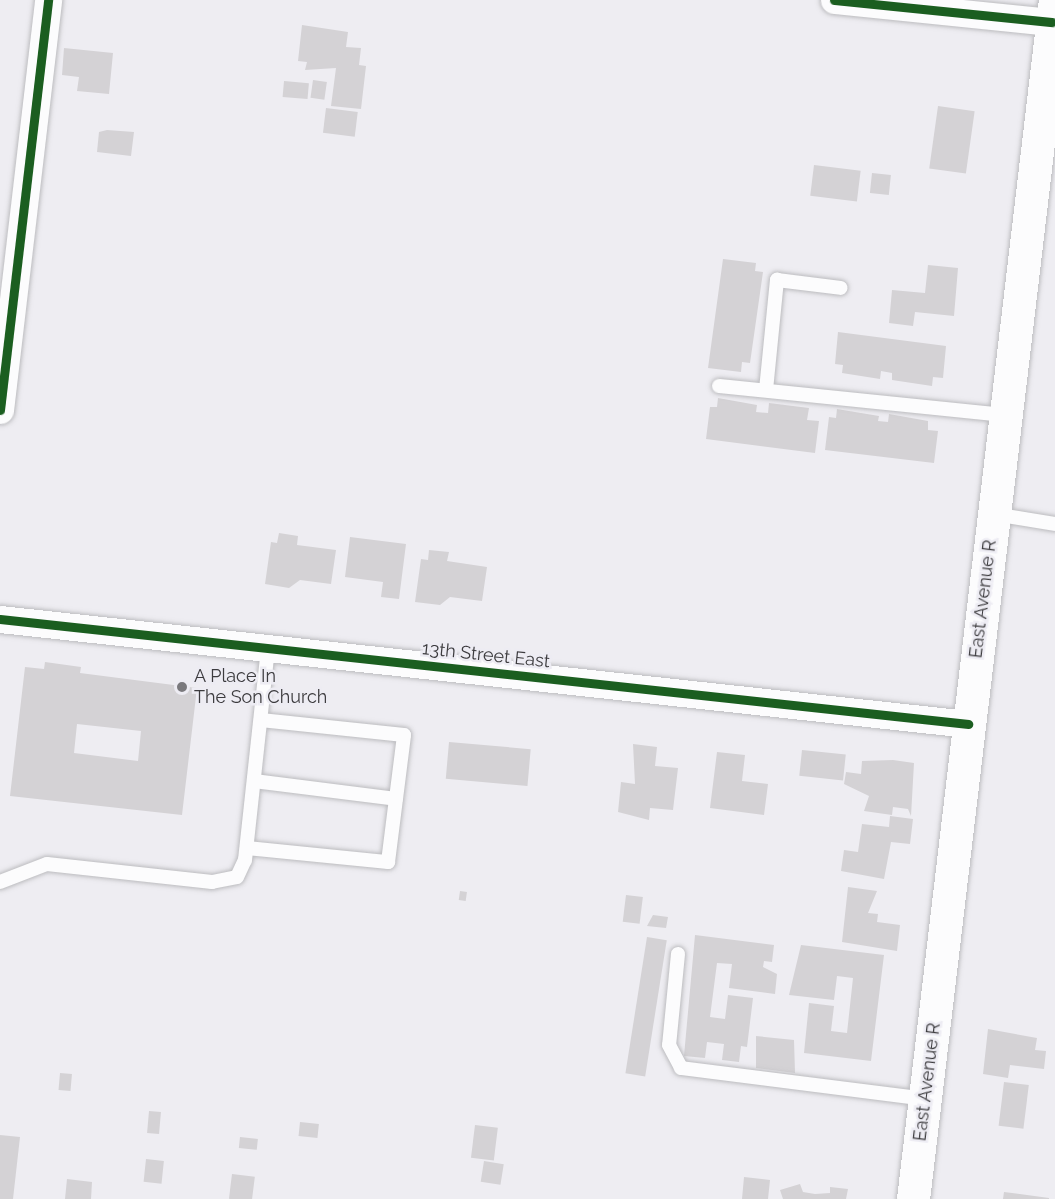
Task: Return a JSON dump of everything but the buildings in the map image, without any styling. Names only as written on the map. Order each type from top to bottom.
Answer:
[{"type":"main road","name":"East Avenue R","points":[[913,1199],[1054,11]]},
{"type":"street","points":[[0,410],[48,0]]},
{"type":"street","points":[[834,0],[1054,11]]},
{"type":"street","name":"13th Street East","points":[[0,619],[968,724]]},
{"type":"lane","points":[[766,390],[777,280],[841,288]]},
{"type":"lane","points":[[719,386],[1005,415]]},
{"type":"lane","points":[[994,514],[1055,524]]},
{"type":"lane","points":[[0,882],[47,864],[212,882],[237,877],[247,848],[268,647]]},
{"type":"lane","points":[[247,848],[388,862],[404,735],[261,720]]},
{"type":"lane","points":[[254,782],[396,799]]},
{"type":"lane","points":[[678,954],[669,1045],[681,1068],[925,1099]]},
{"type":"cycle path","points":[[0,410],[48,0]]},
{"type":"cycle path","points":[[834,0],[1052,22]]},
{"type":"cycle path","points":[[0,619],[968,724]]},
{"type":"place","name":"A Place In The Son Church","points":[[182,687]]}]
